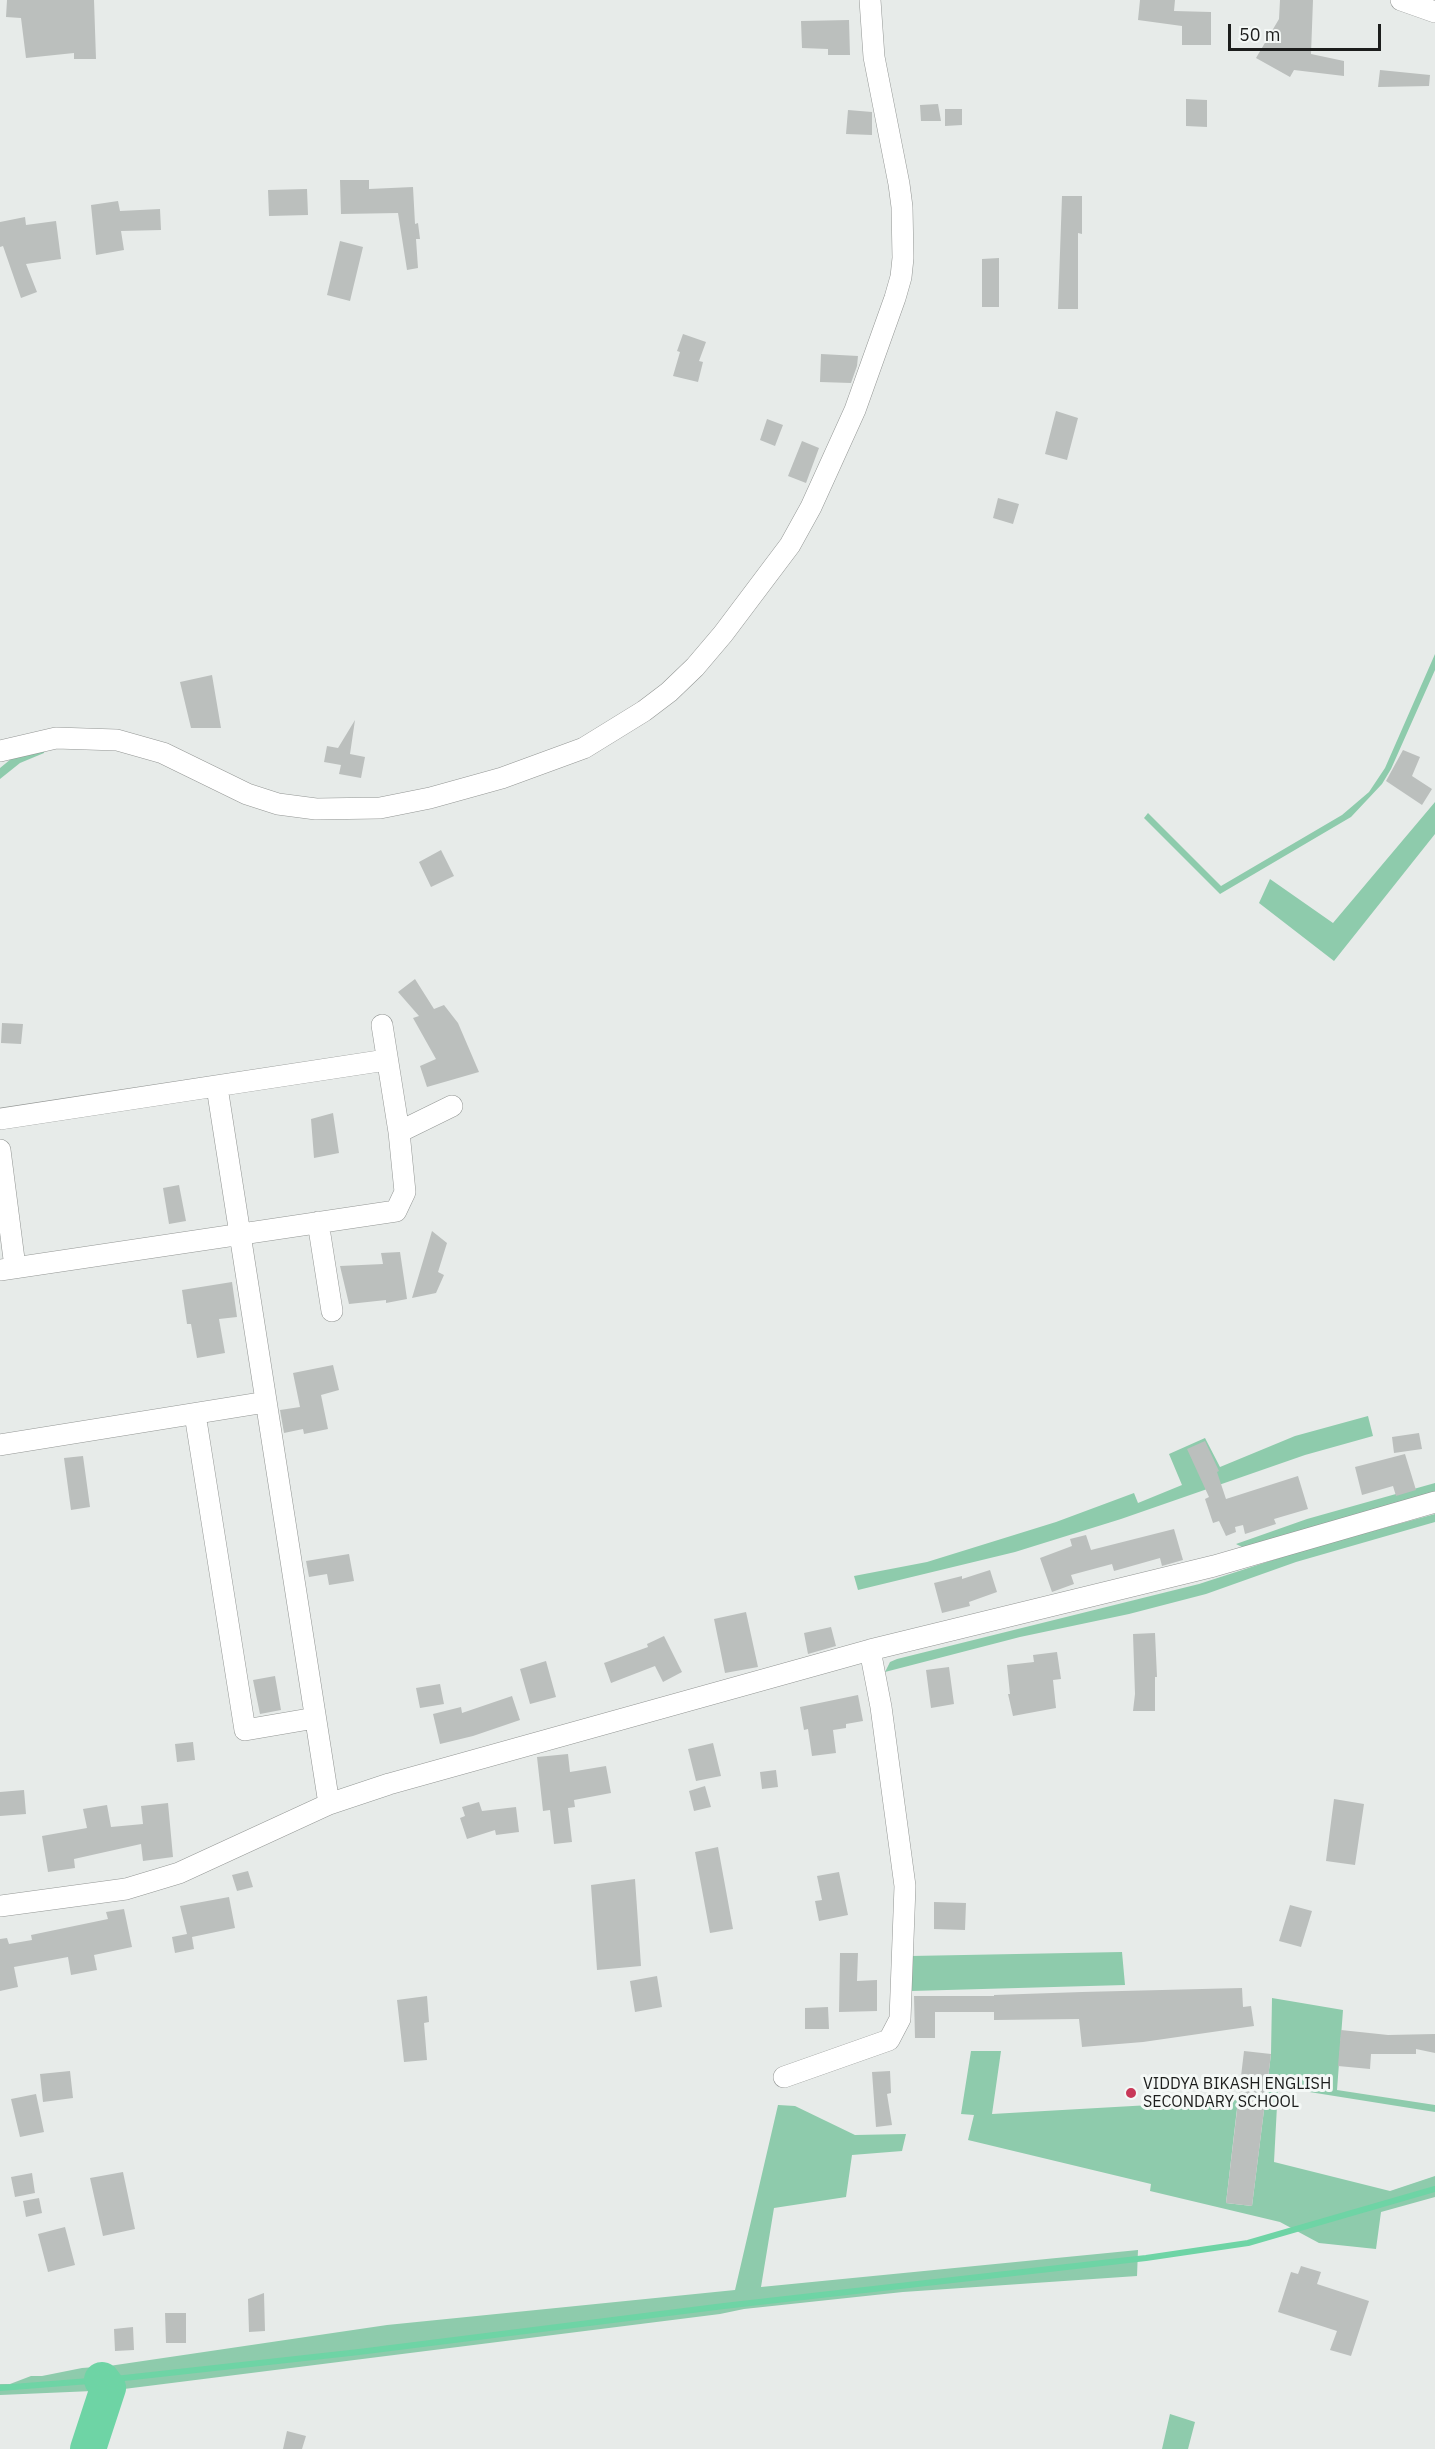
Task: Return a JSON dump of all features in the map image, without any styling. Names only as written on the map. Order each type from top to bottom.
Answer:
[{"type":"street","points":[[0,751],[56,738],[117,740],[163,753],[247,794],[278,804],[316,809],[380,808],[430,798],[502,778],[584,748],[644,711],[669,692],[695,667],[723,634],[790,545],[811,507],[855,410],[898,288],[903,258],[901,201],[874,57],[870,0]]},
{"type":"street","points":[[1401,0],[1431,7]]},
{"type":"street","points":[[0,1150],[7,1269],[396,1211],[405,1192],[399,1132],[382,1025]]},
{"type":"street","points":[[0,1119],[217,1088],[386,1060]]},
{"type":"street","points":[[217,1088],[329,1804]]},
{"type":"street","points":[[399,1132],[452,1106]]},
{"type":"street","points":[[318,1222],[332,1311]]},
{"type":"street","points":[[0,1445],[266,1402]]},
{"type":"street","points":[[195,1414],[245,1730],[315,1718]]},
{"type":"street","points":[[0,1906],[126,1889],[179,1873],[329,1804],[389,1784],[870,1650],[1214,1566],[1435,1502]]},
{"type":"street","points":[[784,2077],[889,2040],[900,2019],[905,1886],[881,1707],[870,1650]]},
{"type":"green space","points":[[1435,654],[1435,670],[1391,769],[1382,784],[1351,817],[1220,894],[1144,818],[1148,813],[1221,886],[1342,815],[1369,792],[1385,768]]},
{"type":"green space","points":[[46,745],[44,753],[20,763],[0,779],[0,768],[22,750]]},
{"type":"green space","points":[[1435,802],[1435,834],[1334,961],[1259,903],[1270,879],[1333,923]]},
{"type":"green space","points":[[1368,1416],[1373,1436],[1305,1455],[1121,1519],[1015,1552],[858,1590],[854,1576],[927,1562],[1056,1522],[1134,1493],[1138,1503],[1182,1485],[1169,1454],[1205,1438],[1220,1467],[1295,1436]]},
{"type":"green space","points":[[1435,1483],[1435,1492],[1248,1550],[1236,1544],[1307,1519]]},
{"type":"green space","points":[[1435,1514],[1435,1522],[1296,1562],[1206,1594],[1129,1614],[1020,1637],[885,1672],[890,1662],[897,1659],[1199,1584],[1307,1549]]},
{"type":"green space","points":[[1122,1952],[1125,1985],[911,1991],[911,1956]]},
{"type":"green space","points":[[1272,1998],[1343,2010],[1337,2090],[1435,2105],[1435,2112],[1278,2087],[1274,2162],[1390,2191],[1435,2176],[1435,2197],[1381,2212],[1376,2249],[1319,2243],[1280,2222],[1150,2191],[1151,2184],[968,2140],[974,2115],[961,2114],[971,2051],[1001,2051],[992,2114],[1238,2100],[1226,2203],[1252,2206],[1271,2054]]},
{"type":"green space","points":[[778,2105],[795,2106],[855,2135],[906,2134],[902,2151],[852,2155],[846,2197],[774,2208],[761,2287],[1138,2250],[1137,2276],[903,2292],[744,2309],[720,2314],[116,2390],[0,2395],[0,2384],[10,2384],[31,2376],[82,2368],[387,2325],[735,2290]]},
{"type":"green space","points":[[1170,2414],[1195,2422],[1188,2449],[1162,2449]]},
{"type":"building","points":[[7,0],[94,0],[96,59],[74,59],[74,53],[26,58],[21,18],[6,17]]},
{"type":"building","points":[[1140,0],[1175,0],[1174,11],[1211,12],[1211,45],[1182,45],[1182,26],[1138,20]]},
{"type":"building","points":[[1280,0],[1313,0],[1311,54],[1344,61],[1344,76],[1294,70],[1290,77],[1256,58],[1279,19]]},
{"type":"building","points":[[849,20],[850,55],[828,55],[828,49],[802,48],[801,21]]},
{"type":"building","points":[[1380,70],[1430,75],[1429,86],[1378,87]]},
{"type":"building","points":[[1186,99],[1207,100],[1207,127],[1186,126]]},
{"type":"building","points":[[938,104],[941,121],[921,121],[920,105]]},
{"type":"building","points":[[945,109],[962,109],[962,125],[945,126]]},
{"type":"building","points":[[848,110],[872,112],[872,135],[846,134]]},
{"type":"building","points":[[340,180],[369,180],[369,189],[413,187],[415,224],[418,223],[420,239],[416,239],[418,268],[407,270],[398,213],[341,214]]},
{"type":"building","points":[[307,189],[308,215],[269,216],[268,190]]},
{"type":"building","points":[[1062,196],[1082,196],[1082,234],[1078,233],[1078,309],[1058,309]]},
{"type":"building","points":[[118,201],[120,211],[160,209],[161,230],[121,231],[124,250],[96,255],[91,205]]},
{"type":"building","points":[[25,217],[26,225],[56,221],[61,259],[26,264],[37,292],[21,298],[3,246],[0,247],[0,222]]},
{"type":"building","points":[[340,241],[363,247],[350,301],[327,295]]},
{"type":"building","points":[[999,258],[999,307],[982,307],[982,259]]},
{"type":"building","points":[[683,334],[706,342],[699,361],[703,362],[698,382],[673,376],[680,352],[677,351]]},
{"type":"building","points":[[821,354],[858,356],[851,383],[820,382]]},
{"type":"building","points":[[1056,411],[1078,418],[1067,460],[1045,454]]},
{"type":"building","points":[[767,419],[783,425],[775,446],[760,440]]},
{"type":"building","points":[[802,441],[819,448],[806,483],[788,476]]},
{"type":"building","points":[[998,498],[1019,504],[1013,524],[993,518]]},
{"type":"building","points":[[212,675],[221,728],[191,728],[180,682]]},
{"type":"building","points":[[355,720],[350,754],[365,757],[361,778],[339,774],[341,765],[324,762],[327,746],[338,748]]},
{"type":"building","points":[[1403,750],[1420,757],[1412,776],[1432,789],[1422,805],[1386,781]]},
{"type":"building","points":[[441,850],[454,876],[431,887],[419,862]]},
{"type":"building","points":[[415,979],[434,1009],[444,1005],[458,1023],[479,1072],[427,1087],[420,1066],[436,1059],[413,1018],[419,1016],[398,992]]},
{"type":"building","points":[[2,1023],[23,1024],[21,1044],[1,1043]]},
{"type":"building","points":[[333,1113],[339,1153],[314,1158],[311,1119]]},
{"type":"building","points":[[179,1185],[186,1221],[169,1224],[163,1188]]},
{"type":"building","points":[[432,1231],[447,1243],[438,1272],[444,1275],[436,1293],[412,1298]]},
{"type":"building","points":[[400,1252],[407,1299],[386,1303],[386,1300],[349,1304],[340,1266],[383,1264],[381,1253]]},
{"type":"building","points":[[232,1282],[237,1317],[219,1319],[225,1353],[197,1358],[191,1324],[187,1324],[182,1290]]},
{"type":"building","points":[[333,1365],[339,1390],[321,1395],[328,1429],[304,1434],[303,1429],[284,1433],[280,1410],[300,1407],[293,1373]]},
{"type":"building","points":[[1419,1433],[1422,1449],[1394,1453],[1392,1437]]},
{"type":"building","points":[[1205,1441],[1219,1471],[1217,1472],[1226,1499],[1298,1476],[1308,1509],[1274,1519],[1276,1524],[1245,1534],[1243,1525],[1235,1527],[1236,1532],[1226,1536],[1219,1521],[1213,1523],[1205,1499],[1209,1497],[1187,1449]]},
{"type":"building","points":[[1405,1454],[1416,1490],[1396,1496],[1393,1486],[1362,1495],[1355,1467]]},
{"type":"building","points":[[83,1456],[90,1507],[71,1510],[64,1458]]},
{"type":"building","points":[[1174,1529],[1183,1560],[1162,1566],[1160,1558],[1114,1571],[1112,1564],[1071,1575],[1074,1584],[1052,1592],[1040,1558],[1072,1546],[1070,1539],[1086,1535],[1091,1550]]},
{"type":"building","points":[[349,1554],[354,1581],[329,1585],[327,1574],[309,1577],[306,1561]]},
{"type":"building","points":[[990,1570],[997,1592],[969,1602],[970,1606],[942,1613],[934,1583],[962,1576],[962,1579]]},
{"type":"building","points":[[746,1612],[758,1667],[725,1673],[714,1619]]},
{"type":"building","points":[[831,1627],[836,1646],[808,1654],[804,1633]]},
{"type":"building","points":[[1155,1633],[1157,1677],[1155,1677],[1155,1711],[1133,1711],[1135,1694],[1133,1634]]},
{"type":"building","points":[[664,1636],[682,1672],[663,1682],[655,1666],[611,1683],[604,1663],[648,1647],[647,1644]]},
{"type":"building","points":[[1057,1652],[1061,1679],[1053,1680],[1056,1708],[1013,1716],[1008,1694],[1010,1694],[1007,1665],[1034,1662],[1033,1655]]},
{"type":"building","points":[[546,1661],[556,1697],[530,1704],[520,1669]]},
{"type":"building","points":[[949,1667],[954,1704],[931,1708],[926,1670]]},
{"type":"building","points":[[275,1676],[281,1710],[260,1714],[253,1680]]},
{"type":"building","points":[[440,1684],[444,1704],[420,1708],[416,1688]]},
{"type":"building","points":[[858,1695],[863,1721],[846,1724],[846,1728],[833,1730],[836,1753],[812,1756],[808,1729],[804,1730],[800,1707]]},
{"type":"building","points":[[512,1696],[520,1720],[473,1736],[440,1744],[433,1714],[461,1707],[462,1713]]},
{"type":"building","points":[[193,1742],[195,1760],[177,1762],[175,1744]]},
{"type":"building","points":[[713,1743],[721,1776],[696,1781],[688,1749]]},
{"type":"building","points":[[568,1754],[570,1772],[606,1766],[611,1793],[574,1800],[575,1807],[568,1808],[572,1842],[554,1844],[550,1810],[543,1811],[537,1757]]},
{"type":"building","points":[[776,1770],[778,1787],[762,1789],[760,1772]]},
{"type":"building","points":[[705,1786],[711,1807],[694,1811],[689,1791]]},
{"type":"building","points":[[24,1790],[26,1814],[0,1816],[0,1792]]},
{"type":"building","points":[[1334,1799],[1364,1804],[1355,1865],[1326,1861]]},
{"type":"building","points":[[479,1802],[482,1811],[516,1807],[519,1832],[496,1835],[495,1830],[467,1839],[460,1818],[465,1816],[462,1807]]},
{"type":"building","points":[[168,1803],[173,1857],[143,1861],[141,1844],[74,1859],[75,1868],[48,1872],[42,1836],[87,1828],[83,1809],[107,1805],[111,1827],[143,1824],[141,1806]]},
{"type":"building","points":[[718,1847],[733,1929],[710,1933],[695,1852]]},
{"type":"building","points":[[248,1871],[253,1887],[237,1891],[232,1875]]},
{"type":"building","points":[[839,1872],[848,1915],[819,1921],[815,1901],[822,1900],[817,1876]]},
{"type":"building","points":[[635,1879],[641,1966],[597,1970],[591,1885]]},
{"type":"building","points":[[229,1897],[235,1928],[192,1937],[194,1949],[175,1953],[172,1937],[187,1934],[180,1906]]},
{"type":"building","points":[[934,1902],[966,1903],[965,1930],[934,1929]]},
{"type":"building","points":[[1290,1905],[1312,1911],[1301,1947],[1279,1941]]},
{"type":"building","points":[[124,1909],[132,1947],[94,1955],[97,1970],[71,1975],[68,1957],[14,1967],[18,1987],[0,1991],[0,1939],[7,1938],[9,1944],[32,1940],[31,1935],[108,1919],[106,1912]]},
{"type":"building","points":[[840,1953],[858,1953],[857,1981],[877,1980],[877,2011],[839,2012]]},
{"type":"building","points":[[657,1976],[662,2007],[635,2012],[630,1981]]},
{"type":"building","points":[[1242,1988],[1243,2007],[1251,2006],[1254,2026],[1143,2042],[1082,2047],[1079,2019],[994,2020],[994,2012],[935,2012],[935,2038],[915,2038],[914,1996],[994,1996]]},
{"type":"building","points":[[427,1996],[429,2022],[424,2023],[427,2060],[404,2062],[397,2000]]},
{"type":"building","points":[[828,2007],[829,2029],[805,2029],[805,2008]]},
{"type":"building","points":[[1341,2030],[1388,2035],[1435,2034],[1435,2053],[1416,2049],[1416,2054],[1371,2054],[1370,2069],[1338,2066]]},
{"type":"building","points":[[1244,2051],[1271,2054],[1252,2206],[1226,2203]]},
{"type":"building","points":[[70,2071],[73,2098],[43,2102],[40,2074]]},
{"type":"building","points":[[890,2071],[891,2093],[887,2094],[892,2125],[876,2127],[872,2072]]},
{"type":"building","points":[[36,2094],[44,2132],[20,2137],[11,2099]]},
{"type":"building","points":[[123,2172],[135,2229],[103,2236],[90,2178]]},
{"type":"building","points":[[32,2173],[35,2193],[15,2197],[11,2177]]},
{"type":"building","points":[[39,2198],[42,2213],[26,2217],[23,2201]]},
{"type":"building","points":[[65,2227],[75,2265],[48,2272],[38,2234]]},
{"type":"building","points":[[1301,2266],[1321,2272],[1317,2284],[1369,2301],[1351,2356],[1330,2350],[1337,2331],[1278,2312],[1291,2272],[1298,2274]]},
{"type":"building","points":[[264,2293],[265,2331],[249,2332],[248,2299]]},
{"type":"building","points":[[165,2313],[186,2313],[186,2343],[166,2343]]},
{"type":"building","points":[[133,2327],[134,2350],[115,2351],[114,2329]]},
{"type":"building","points":[[287,2431],[306,2436],[302,2449],[283,2449]]},
{"type":"waterway","points":[[0,2388],[115,2379],[359,2352],[724,2306],[1146,2258],[1248,2243],[1435,2189]]},
{"type":"waterway","points":[[88,2449],[108,2388],[102,2380]]},
{"type":"place","name":"VIDDYA BIKASH ENGLISH SECONDARY SCHOOL","points":[[1131,2093]]}]
